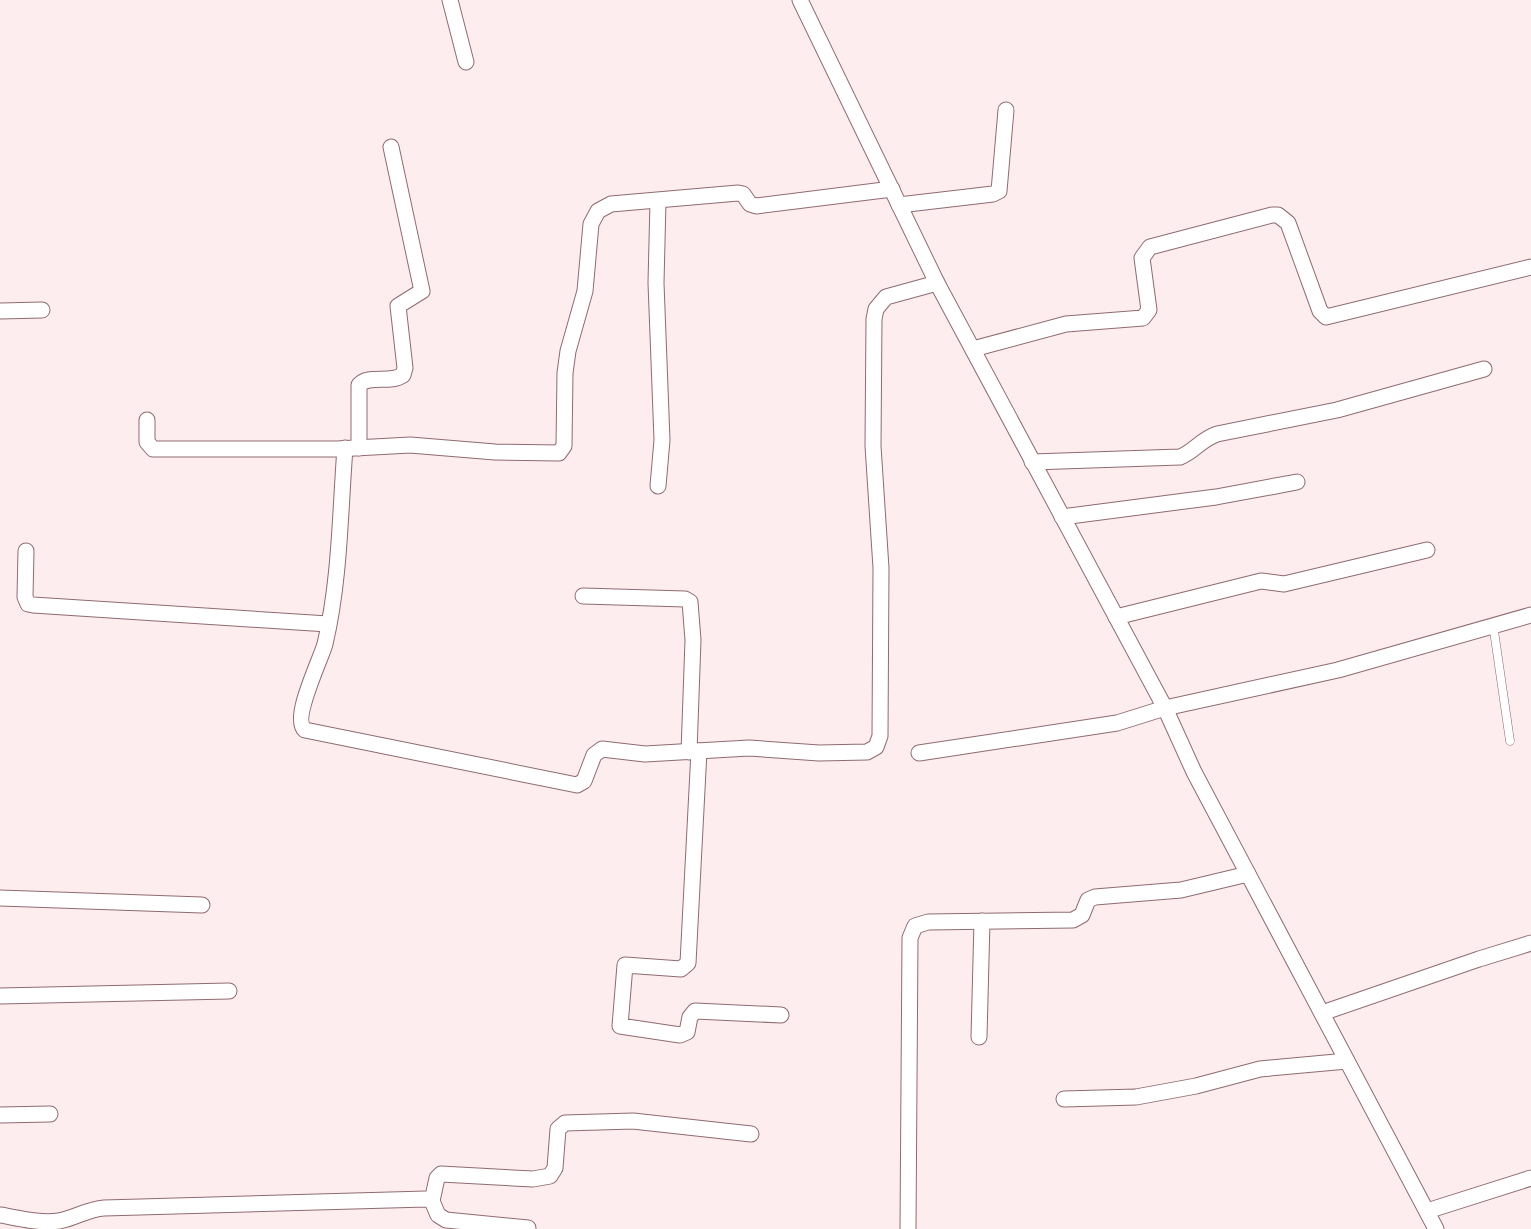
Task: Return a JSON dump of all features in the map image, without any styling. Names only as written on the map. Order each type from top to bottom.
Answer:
[{"type":"street","points":[[450,0],[466,62]]},
{"type":"street","points":[[800,0],[937,283],[1165,708],[1194,772],[1436,1229]]},
{"type":"street","points":[[899,204],[993,194],[999,191],[1006,110]]},
{"type":"street","points":[[391,148],[422,291],[398,306],[405,368],[402,375],[396,378],[365,381],[359,385],[328,624],[320,657],[310,678],[301,723],[302,728],[309,732],[577,785],[584,781],[594,755],[599,750],[645,754],[749,748],[820,753],[867,752],[876,747],[880,736],[881,568],[873,446],[874,319],[876,309],[886,297],[937,283]]},
{"type":"street","points":[[147,420],[148,442],[153,449],[352,448],[410,445],[554,454],[563,450],[565,373],[568,350],[585,291],[591,224],[598,211],[611,204],[738,193],[743,194],[750,204],[756,206],[892,189]]},
{"type":"street","points":[[658,201],[656,283],[662,440],[658,486]]},
{"type":"street","points":[[972,349],[1066,324],[1143,318],[1149,310],[1142,258],[1150,247],[1272,215],[1278,215],[1288,223],[1320,311],[1326,317],[1531,267]]},
{"type":"street","points":[[0,311],[42,310]]},
{"type":"street","points":[[1032,462],[1180,457],[1190,452],[1205,438],[1218,434],[1337,410],[1484,369]]},
{"type":"street","points":[[1062,517],[1216,497],[1297,482]]},
{"type":"street","points":[[1116,617],[1260,581],[1284,584],[1427,550]]},
{"type":"street","points":[[26,551],[25,597],[28,604],[328,624]]},
{"type":"street","points":[[583,596],[685,599],[690,602],[693,640],[694,752],[688,963],[681,969],[625,965],[620,1026],[680,1035],[687,1032],[690,1017],[695,1012],[781,1015]]},
{"type":"street","points":[[919,752],[1068,729],[1105,726],[1165,708],[1338,670],[1493,624],[1531,615]]},
{"type":"street","points":[[908,1229],[912,930],[921,923],[1073,920],[1082,915],[1088,900],[1095,897],[1181,890],[1248,874]]},
{"type":"street","points":[[0,898],[202,905]]},
{"type":"street","points":[[979,1037],[982,921]]},
{"type":"street","points":[[1322,1013],[1479,958],[1531,943]]},
{"type":"street","points":[[0,996],[229,991]]},
{"type":"street","points":[[1064,1099],[1136,1098],[1196,1086],[1260,1069],[1347,1061]]},
{"type":"street","points":[[0,1115],[50,1114]]},
{"type":"street","points":[[528,1228],[446,1220],[438,1215],[432,1201],[437,1178],[442,1174],[533,1179],[550,1176],[555,1168],[558,1129],[565,1123],[633,1121],[751,1134]]},
{"type":"street","points":[[1427,1211],[1531,1178]]},
{"type":"street","points":[[0,1215],[50,1222],[63,1220],[93,1209],[104,1208],[426,1199],[432,1201]]},
{"type":"lane","points":[[1493,624],[1510,742]]}]
